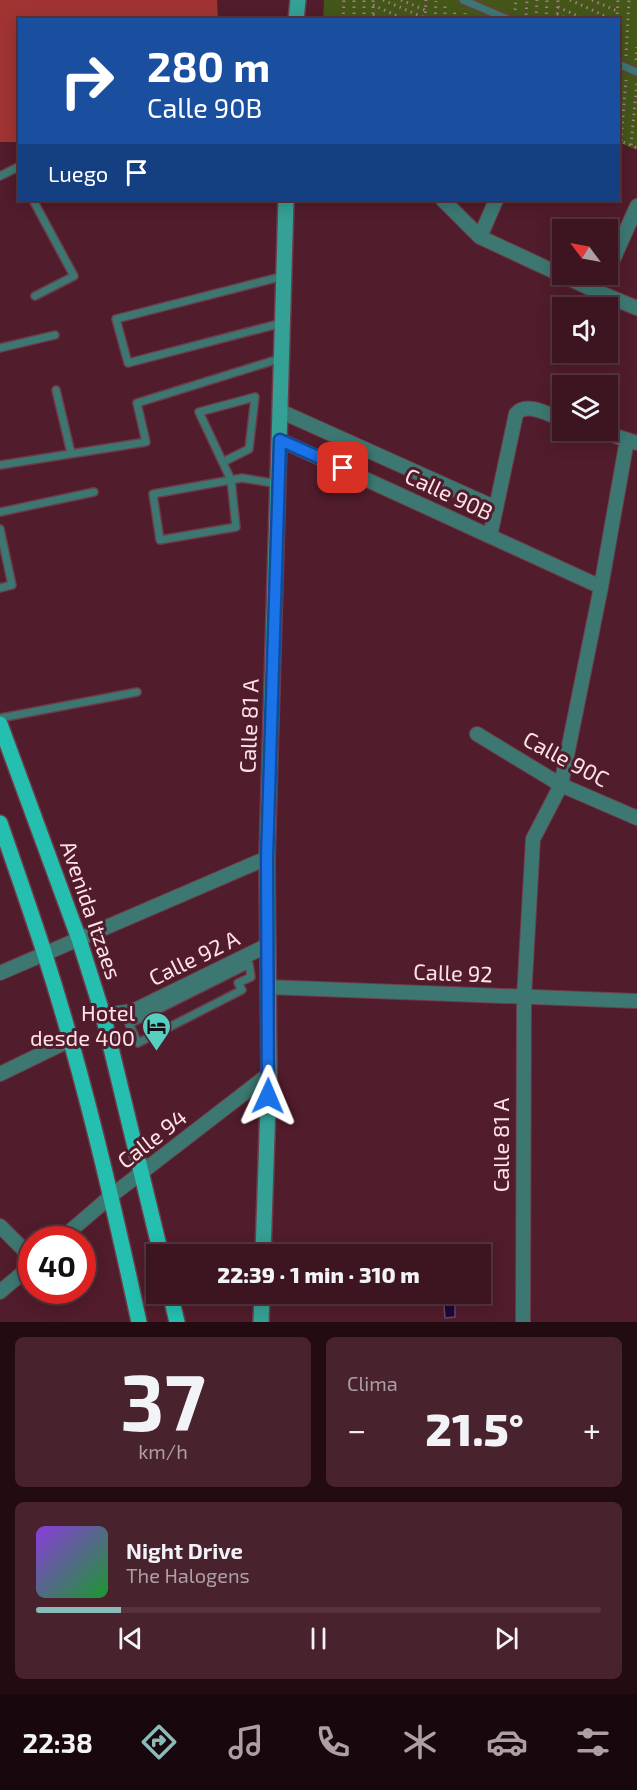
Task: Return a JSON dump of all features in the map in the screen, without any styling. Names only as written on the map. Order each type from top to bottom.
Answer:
[{"type":"main road","name":"Avenida Itzaes","points":[[0,724],[79,939],[103,1015],[159,1244]]},
{"type":"main road","points":[[0,823],[45,954],[70,1040],[111,1196],[139,1322]]},
{"type":"main road","points":[[173,1304],[177,1322]]},
{"type":"street","points":[[296,18],[297,0]]},
{"type":"street","name":"Calle 81 A","points":[[263,1244],[269,1074],[267,858],[286,201]]},
{"type":"street","points":[[444,201],[480,237],[637,308]]},
{"type":"street","points":[[480,237],[496,201]]},
{"type":"street","points":[[618,248],[637,206]]},
{"type":"street","points":[[598,292],[601,285]]},
{"type":"street","points":[[490,536],[516,414],[520,409],[527,407],[552,416]]},
{"type":"street","points":[[280,411],[496,508]]},
{"type":"street","name":"Calle 90B","points":[[280,440],[601,587]]},
{"type":"street","name":"Calle 81 A","points":[[523,1322],[524,997],[533,839],[561,784],[632,442]]},
{"type":"street","name":"Calle 90C","points":[[477,734],[561,784],[637,818]]},
{"type":"street","points":[[0,973],[267,858]]},
{"type":"street","name":"Calle 92 A","points":[[103,1015],[143,1011],[268,945]]},
{"type":"street","name":"Calle 92","points":[[267,987],[637,1001]]},
{"type":"street","points":[[0,1074],[70,1040]]},
{"type":"street","name":"Calle 94","points":[[76,1226],[111,1196],[269,1074]]},
{"type":"street","points":[[0,1226],[18,1244]]},
{"type":"street","points":[[0,1292],[18,1277]]},
{"type":"street","points":[[261,1322],[262,1304]]},
{"type":"lane","points":[[463,0],[505,18]]},
{"type":"lane","points":[[620,65],[637,72]]},
{"type":"lane","points":[[0,176],[18,169]]},
{"type":"lane","points":[[34,201],[74,276],[35,296]]},
{"type":"lane","points":[[283,323],[128,363],[116,319],[284,276]]},
{"type":"lane","points":[[0,348],[55,336]]},
{"type":"lane","points":[[0,465],[146,442],[137,403],[282,358]]},
{"type":"lane","points":[[56,390],[71,453]]},
{"type":"lane","points":[[223,462],[249,450],[255,397],[198,412],[231,480],[236,527],[160,540],[153,494],[231,480],[242,478],[279,484]]},
{"type":"lane","points":[[0,512],[94,492]]},
{"type":"lane","points":[[0,530],[12,585],[0,588]]},
{"type":"lane","points":[[0,718],[137,692]]},
{"type":"lane","points":[[249,964],[251,977],[238,983],[242,990],[138,1042],[129,1024],[143,1011],[249,964]]},
{"type":"path","points":[[343,18],[344,0]]},
{"type":"path","points":[[354,0],[354,18]]},
{"type":"path","points":[[364,0],[364,18]]},
{"type":"path","points":[[373,0],[373,17]]},
{"type":"path","points":[[383,0],[423,18]]},
{"type":"path","points":[[400,0],[425,10]]},
{"type":"path","points":[[425,18],[426,0]]},
{"type":"path","points":[[515,0],[515,10]]},
{"type":"path","points":[[526,15],[527,0]]},
{"type":"path","points":[[536,18],[537,0]]},
{"type":"path","points":[[546,18],[547,0]]},
{"type":"path","points":[[556,18],[558,0]]},
{"type":"path","points":[[570,0],[611,18]]},
{"type":"path","points":[[592,0],[617,11]]},
{"type":"path","points":[[626,56],[629,0]]},
{"type":"path","points":[[435,18],[436,1]]},
{"type":"path","points":[[616,1],[616,18]]},
{"type":"path","points":[[445,18],[446,5]]},
{"type":"path","points":[[373,6],[401,18]]},
{"type":"path","points":[[558,7],[583,18]]},
{"type":"path","points":[[454,18],[455,9]]},
{"type":"path","points":[[464,18],[465,13]]},
{"type":"path","points":[[557,14],[565,18]]},
{"type":"path","points":[[636,60],[637,47]]},
{"type":"path","points":[[626,79],[620,140],[637,148]]},
{"type":"path","points":[[631,145],[637,83]]},
{"type":"green space","points":[[324,0],[637,0],[637,150],[620,143],[620,18],[323,18]]},
{"type":"shaded area","points":[[453,1304],[455,1317],[445,1318],[444,1306]]},
{"type":"building","points":[[0,0],[217,0],[218,18],[18,18],[18,142],[0,142]]},
{"type":"place","name":"Hotel desde 400","points":[[156,1052]]},
{"type":"route","points":[[268,1096],[267,858],[280,440],[343,468]]}]
